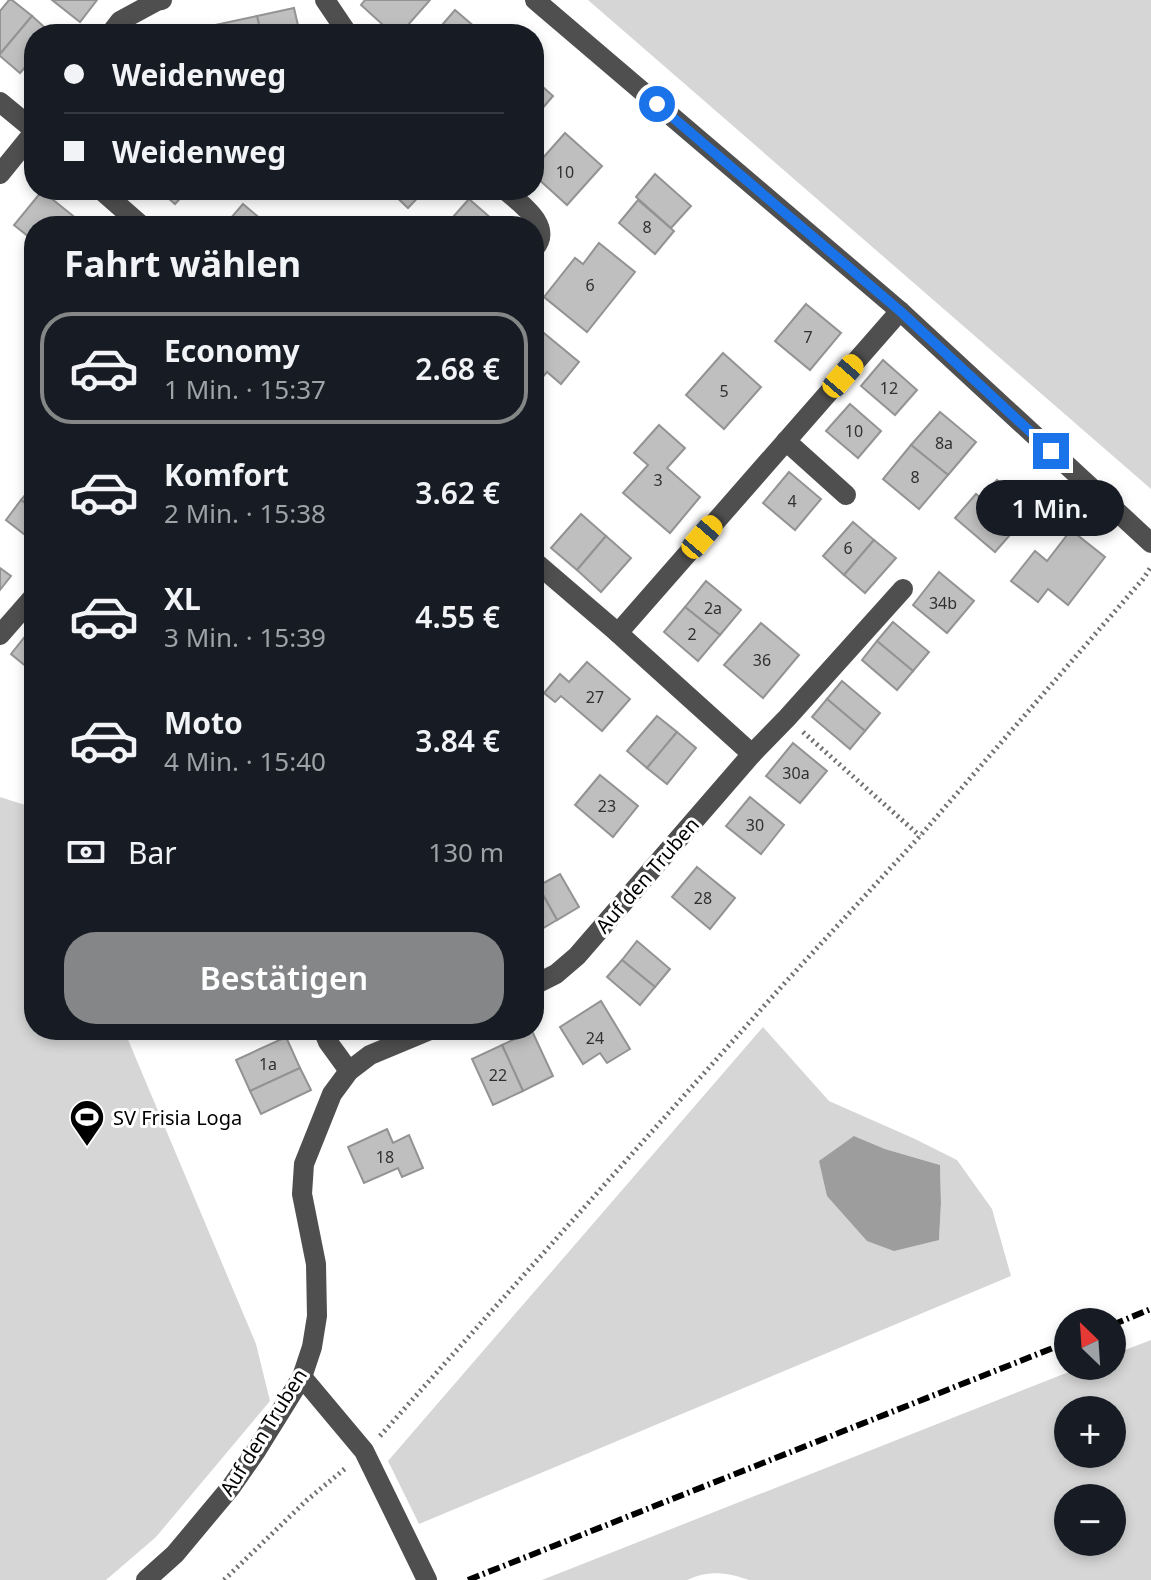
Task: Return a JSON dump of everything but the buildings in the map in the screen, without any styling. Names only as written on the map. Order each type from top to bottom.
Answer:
[{"type":"street","points":[[118,24],[162,0]]},
{"type":"street","points":[[325,0],[341,24]]},
{"type":"street","points":[[535,0],[900,311],[1151,543]]},
{"type":"street","points":[[0,102],[24,122]]},
{"type":"street","points":[[0,174],[24,144]]},
{"type":"street","points":[[112,200],[131,216]]},
{"type":"street","points":[[517,200],[533,216]]},
{"type":"street","points":[[618,633],[900,311]]},
{"type":"street","points":[[786,441],[846,495]]},
{"type":"street","points":[[544,570],[752,754]]},
{"type":"street","name":"Auf den Truben","points":[[544,980],[577,956],[752,754],[903,589]]},
{"type":"street","points":[[0,635],[24,607]]},
{"type":"street","points":[[327,1040],[349,1071]]},
{"type":"street","name":"Auf den Truben","points":[[146,1580],[175,1554],[231,1487],[302,1377],[312,1347],[317,1316],[316,1264],[302,1194],[304,1164],[332,1094],[349,1071],[370,1055],[406,1040]]},
{"type":"street","points":[[302,1377],[364,1451],[427,1580]]},
{"type":"path","points":[[224,1580],[307,1500],[383,1434],[782,986],[920,836],[1151,567]]},
{"type":"path","points":[[787,718],[920,836]]},
{"type":"shaded area","points":[[588,0],[1151,0],[1151,489]]},
{"type":"shaded area","name":"SV Frisia Loga","points":[[0,797],[24,805],[24,1040],[128,1040],[256,1344],[270,1401],[156,1537],[106,1580],[0,1580]]},
{"type":"shaded area","points":[[763,1027],[829,1101],[957,1160],[992,1209],[1011,1276],[419,1524],[388,1461]],"holes":[[[854,1136],[885,1149],[940,1165],[939,1240]]]},
{"type":"shaded area","points":[[854,1136],[885,1149],[940,1165],[939,1240],[894,1251],[867,1241],[827,1196],[819,1161]]},
{"type":"shaded area","points":[[1151,1340],[1151,1580],[749,1580],[718,1573],[687,1580],[542,1580],[1054,1378],[1126,1380],[1126,1350]]},
{"type":"railway","points":[[1126,1319],[1151,1309]]},
{"type":"railway","points":[[468,1580],[1054,1348]]},
{"type":"place","name":"SV Frisia Loga","points":[[87,1148]]},
{"type":"route","points":[[657,104],[900,311],[1051,451]]}]
